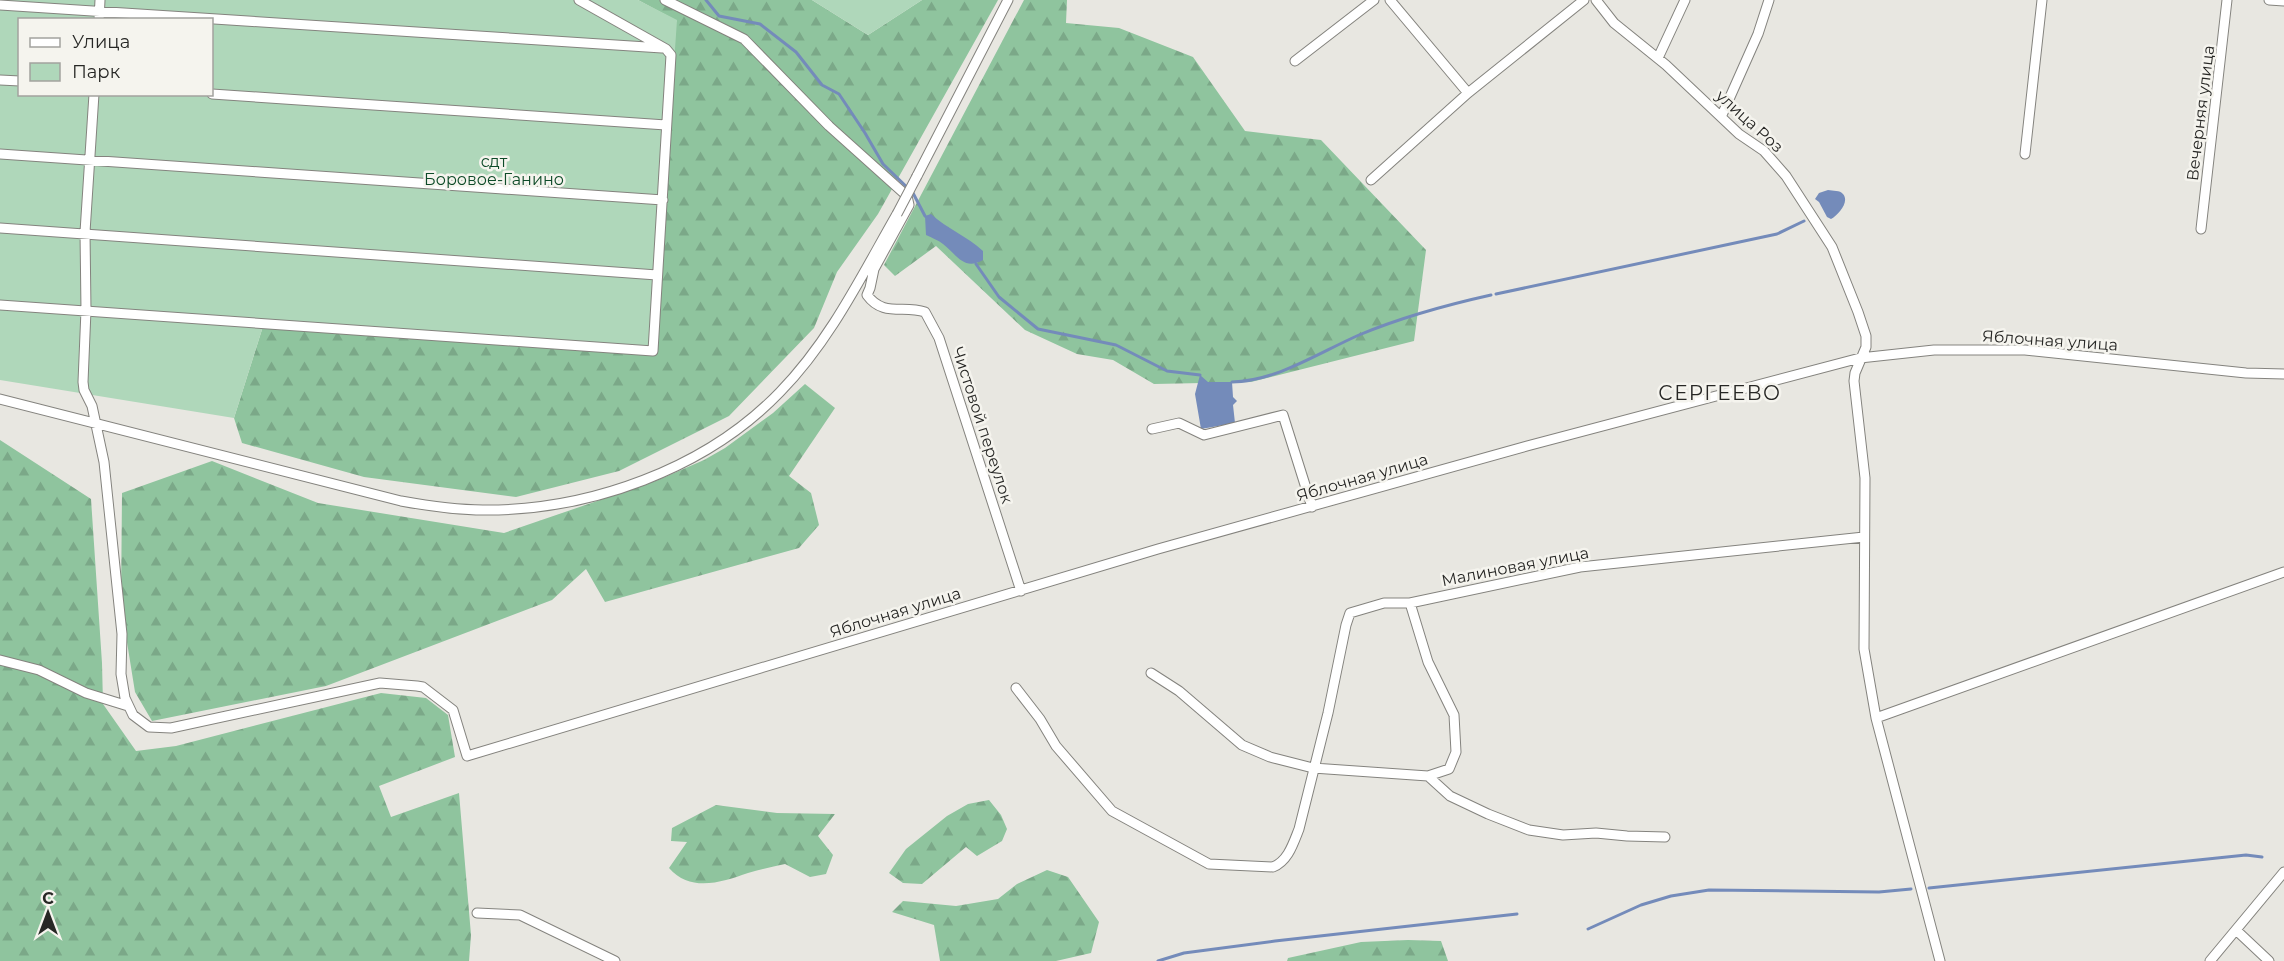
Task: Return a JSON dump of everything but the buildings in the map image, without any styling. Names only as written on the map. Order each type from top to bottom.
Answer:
[{"type":"street","points":[[99,15],[100,0]]},
{"type":"street","points":[[0,305],[653,351],[671,55],[666,49],[579,0]]},
{"type":"street","name":"Чистовой переулок","points":[[665,0],[744,39],[829,126],[908,196],[909,205],[874,269],[867,295],[873,304],[882,308],[916,309],[925,312],[931,321],[939,338],[1021,591]]},
{"type":"street","points":[[0,399],[401,501],[445,508],[484,510],[523,508],[582,498],[625,485],[692,457],[732,434],[772,399],[804,364],[836,320],[897,214],[1008,0]]},
{"type":"street","points":[[1295,61],[1374,0]]},
{"type":"street","points":[[1390,0],[1468,93]]},
{"type":"street","points":[[1371,180],[1468,93],[1584,0]]},
{"type":"street","name":"улица Роз","points":[[1596,0],[1614,23],[1658,58],[1739,134],[1764,151],[1786,176],[1832,247],[1866,336],[1866,347],[1860,358],[1854,381],[1865,478],[1864,649],[1876,718],[1940,961]]},
{"type":"street","points":[[1658,58],[1685,0]]},
{"type":"street","points":[[1722,116],[1758,34],[1769,0]]},
{"type":"street","points":[[2025,154],[2042,0]]},
{"type":"street","name":"Вечерняя улица","points":[[2201,229],[2228,0]]},
{"type":"street","points":[[2269,0],[2284,1]]},
{"type":"street","points":[[0,4],[149,18]]},
{"type":"street","points":[[213,22],[666,49]]},
{"type":"street","points":[[0,80],[18,81]]},
{"type":"street","points":[[213,94],[666,125]]},
{"type":"street","points":[[0,660],[39,670],[86,693],[128,706],[121,674],[122,634],[108,494],[96,423],[83,382],[86,310],[85,232],[94,96]]},
{"type":"street","points":[[0,154],[663,200]]},
{"type":"street","points":[[0,228],[85,232],[657,275]]},
{"type":"street","name":"Яблочная улица","points":[[128,706],[133,715],[149,727],[171,728],[380,683],[423,687],[453,710],[467,756],[1158,549],[1527,446],[1860,358],[1934,350],[2025,350],[2246,373],[2284,374]]},
{"type":"street","points":[[1152,429],[1179,423],[1204,435],[1283,415],[1311,507]]},
{"type":"street","name":"Малиновая улица","points":[[1313,768],[1329,713],[1350,613],[1383,603],[1410,603],[1580,567],[1864,537]]},
{"type":"street","points":[[1876,718],[2284,572]]},
{"type":"street","points":[[1151,673],[1179,691],[1242,745],[1270,757],[1313,768],[1428,776],[1449,769],[1456,752],[1454,715],[1428,662],[1410,603]]},
{"type":"street","points":[[1016,688],[1040,719],[1056,746],[1112,811],[1209,864],[1273,867],[1281,864],[1299,829],[1313,768]]},
{"type":"street","points":[[1428,776],[1450,796],[1530,830],[1563,835],[1596,833],[1665,837]]},
{"type":"street","points":[[2210,961],[2284,872]]},
{"type":"street","points":[[477,913],[520,915],[615,961]]},
{"type":"street","points":[[2236,930],[2269,961]]},
{"type":"green space","name":"сдт Боровое-Ганино","points":[[0,0],[638,0],[677,20],[654,355],[265,320],[234,418],[0,380]]},
{"type":"green space","points":[[638,0],[812,0],[868,35],[922,0],[998,0],[878,214],[837,272],[814,328],[729,416],[619,471],[516,497],[364,477],[242,443],[234,418],[265,320],[677,21]]},
{"type":"green space","points":[[812,0],[922,0],[868,35]]},
{"type":"green space","points":[[1024,0],[1067,0],[1066,23],[1119,28],[1193,57],[1245,131],[1321,140],[1426,250],[1414,341],[1251,382],[1154,384],[1113,360],[1077,354],[1025,330],[936,246],[895,276],[884,265]]},
{"type":"green space","points":[[805,384],[835,408],[789,476],[811,493],[819,525],[799,548],[605,602],[586,569],[552,600],[326,686],[152,721],[135,692],[121,605],[122,493],[212,461],[318,503],[504,533],[658,480],[704,460],[725,448],[773,413]]},
{"type":"green space","points":[[0,440],[91,499],[103,704],[136,751],[176,746],[381,693],[426,698],[448,715],[455,757],[379,786],[391,817],[459,793],[471,935],[469,961],[0,961]]},
{"type":"green space","points":[[989,800],[1001,815],[1007,829],[1002,841],[977,856],[966,847],[922,884],[903,883],[889,873],[906,849],[947,816],[968,804]]},
{"type":"green space","points":[[716,805],[777,813],[835,814],[818,836],[833,855],[826,874],[810,877],[785,864],[717,882],[697,883],[678,876],[669,868],[687,842],[671,841],[672,828]]},
{"type":"green space","points":[[1047,870],[1068,877],[1099,922],[1091,953],[1056,961],[940,961],[934,925],[892,912],[903,901],[956,906],[998,899],[1017,884]]},
{"type":"green space","points":[[1441,941],[1448,961],[1287,961],[1288,958],[1361,942]]},
{"type":"water","points":[[1828,190],[1840,192],[1845,197],[1842,208],[1831,219],[1827,217],[1815,199],[1819,193]]},
{"type":"water","points":[[931,214],[983,251],[983,260],[971,264],[966,263],[941,243],[926,235],[925,216]]},
{"type":"water","points":[[1200,375],[1208,382],[1232,382],[1233,397],[1237,401],[1233,405],[1235,423],[1201,429],[1195,394]]},
{"type":"waterway","points":[[706,0],[719,16],[760,24],[796,52],[822,85],[839,94],[883,164],[913,193],[925,216]]},
{"type":"waterway","points":[[1496,294],[1777,234],[1804,221]]},
{"type":"waterway","points":[[976,264],[999,297],[1038,329],[1116,345],[1167,371],[1200,375]]},
{"type":"waterway","points":[[1232,382],[1265,377],[1391,323],[1441,307],[1491,295]]},
{"type":"waterway","points":[[1929,888],[2246,855],[2262,857]]},
{"type":"waterway","points":[[1588,929],[1641,905],[1671,896],[1709,890],[1879,892],[1911,889]]},
{"type":"waterway","points":[[1158,961],[1184,953],[1275,941],[1517,914]]},
{"type":"district","name":"СЕРГЕЕВО","points":[[1720,393]]}]
